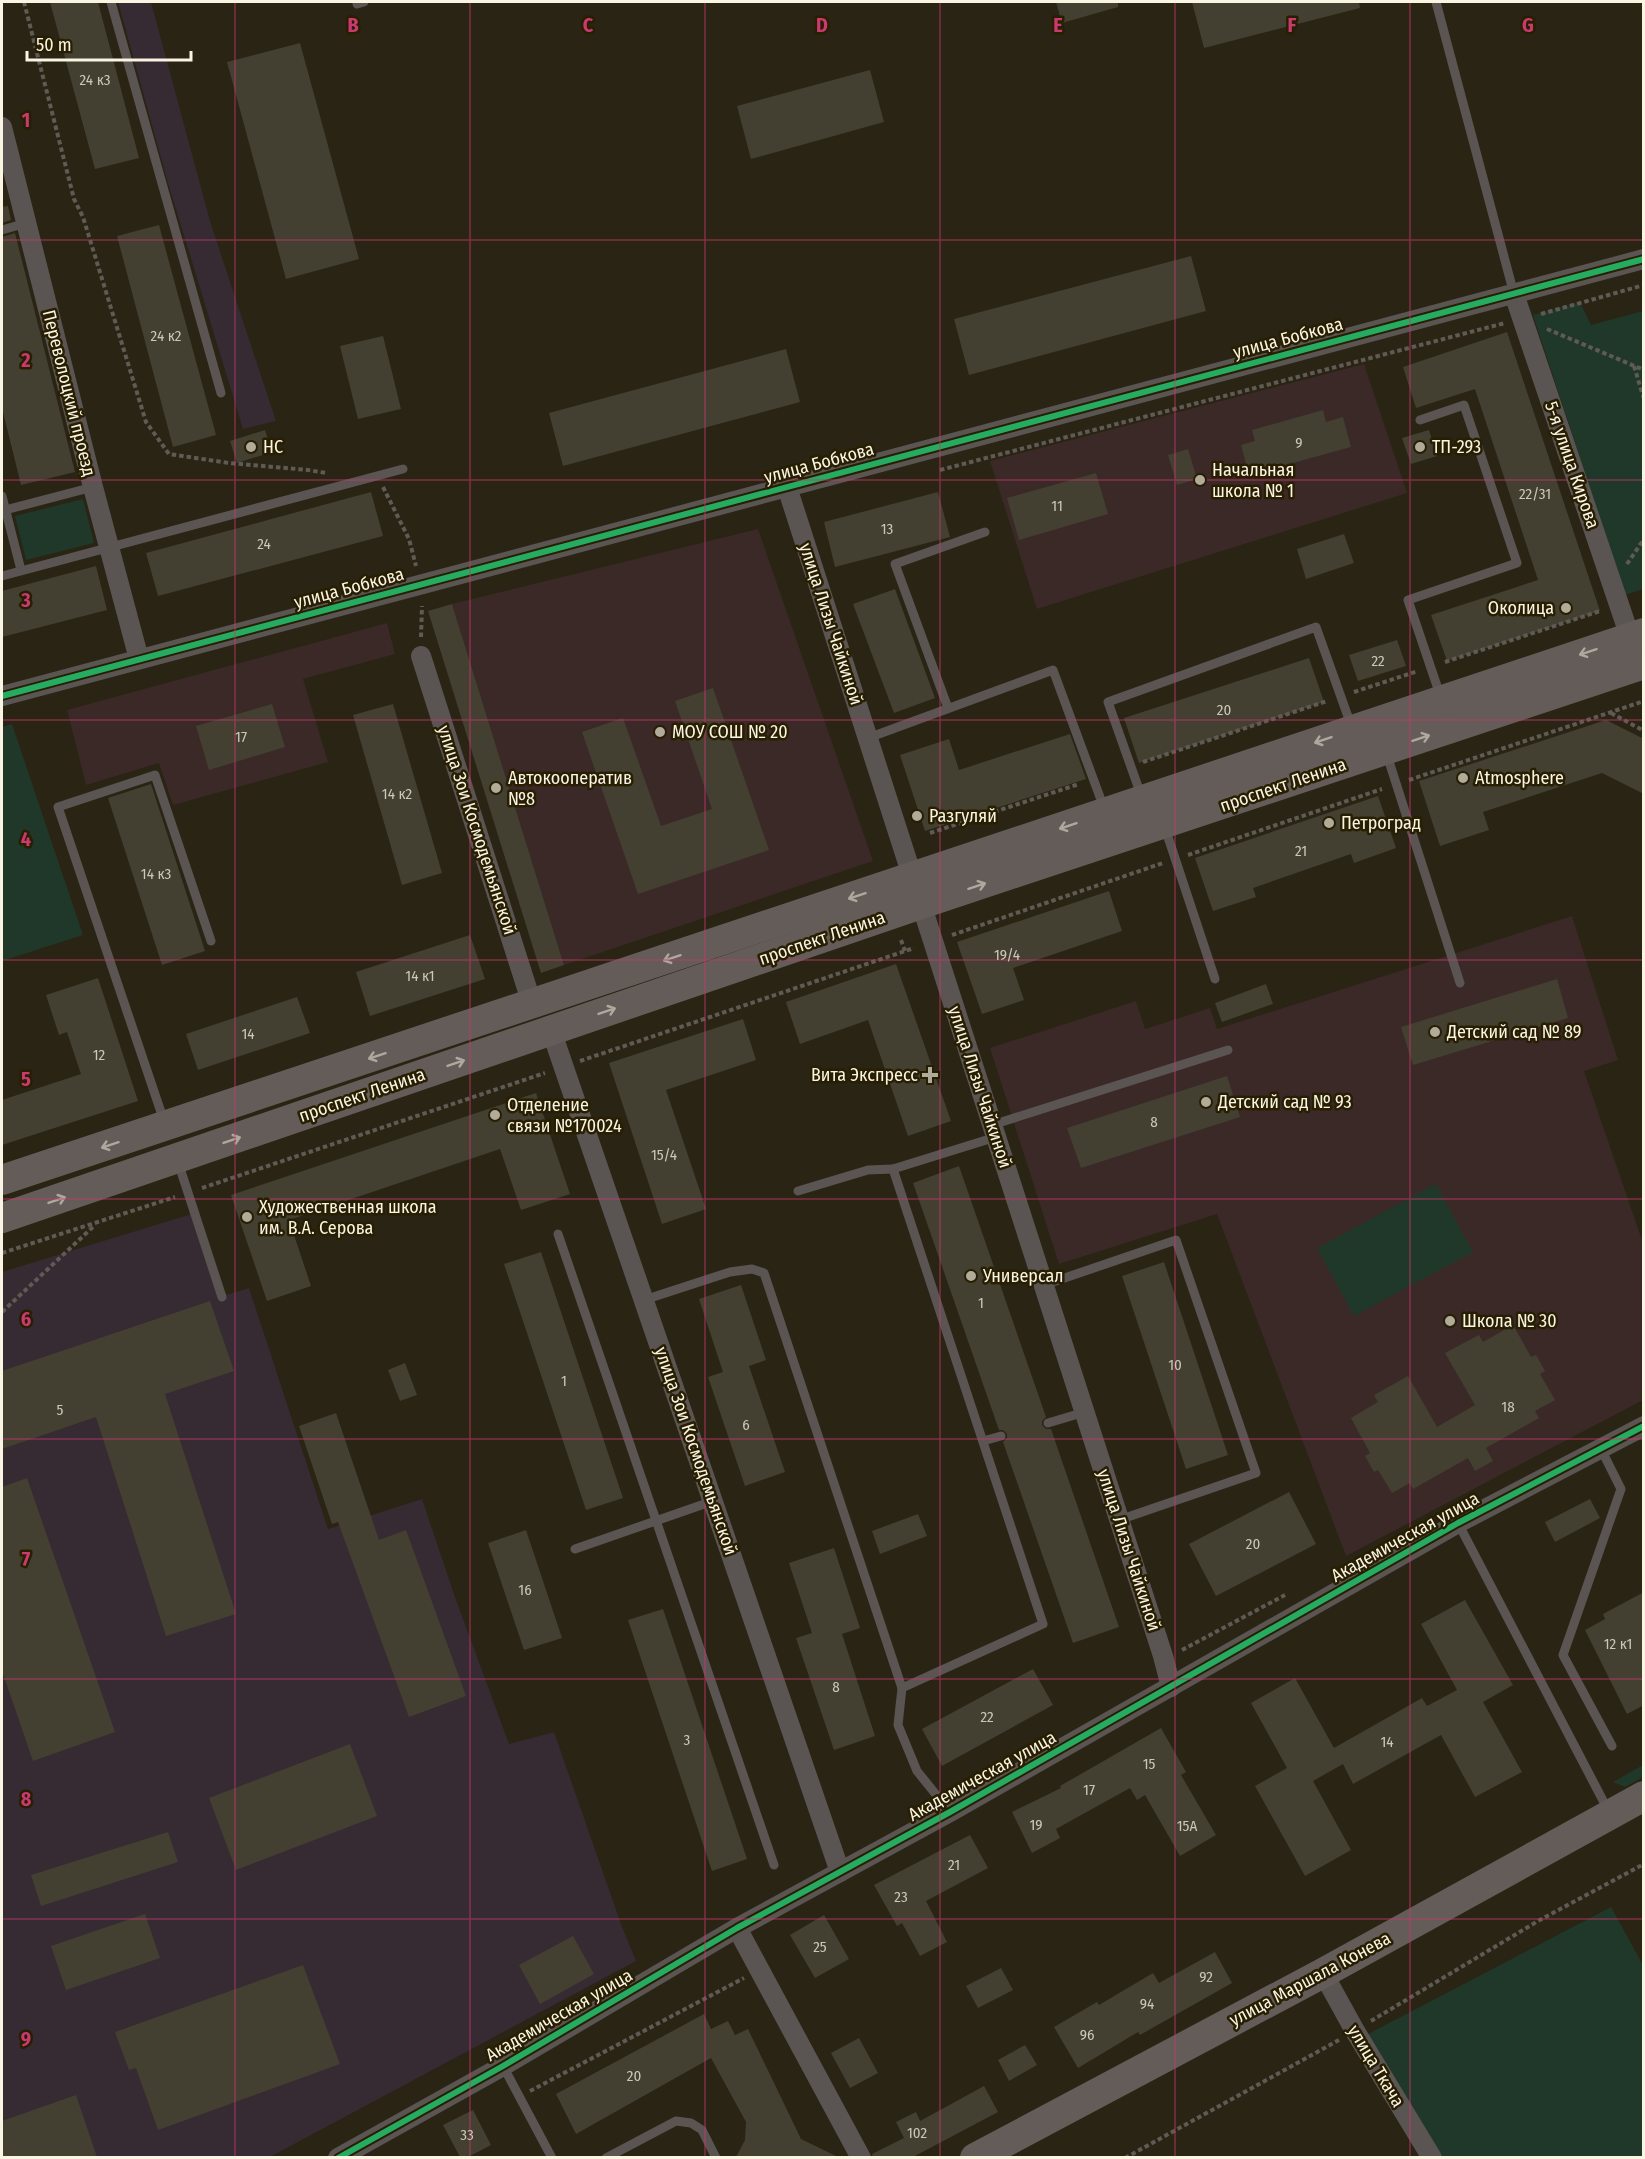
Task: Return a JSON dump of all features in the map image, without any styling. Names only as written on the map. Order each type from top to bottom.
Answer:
[{"type":"main road","points":[[1630,669],[1626,664],[1637,635]]},
{"type":"main road","name":"проспект Ленина","points":[[2,1218],[177,1160],[551,1030],[917,891],[1105,813],[1637,635]]},
{"type":"main road","name":"проспект Ленина","points":[[2,1180],[546,1000],[917,891],[1164,825],[1630,669]]},
{"type":"main road","points":[[546,1000],[553,1002],[548,1020],[551,1030]]},
{"type":"main road","name":"улица Маршала Конева","points":[[975,2157],[1323,1973],[1644,1796]]},
{"type":"street","name":"Переволоцкий проезд","points":[[2,127],[7,168],[26,223],[93,487],[140,659]]},
{"type":"street","name":"улица Бобкова","points":[[2,696],[1644,259]]},
{"type":"street","name":"5-я улица Кирова","points":[[1514,294],[1620,604],[1637,635]]},
{"type":"street","name":"улица Лизы Чайкиной","points":[[787,487],[1163,1656],[1171,1688]]},
{"type":"street","name":"улица Зои Космодемьянской","points":[[421,656],[546,1000]]},
{"type":"street","name":"улица Зои Космодемьянской","points":[[551,1030],[840,1872]]},
{"type":"street","name":"Академическая улица","points":[[338,2157],[503,2066],[737,1928],[1171,1688],[1458,1523],[1644,1425]]},
{"type":"street","points":[[737,1928],[861,2157]]},
{"type":"street","name":"улица Ткача","points":[[1323,1973],[1355,2031],[1432,2157]]},
{"type":"lane","points":[[111,2],[221,393]]},
{"type":"lane","points":[[1436,2],[1514,294]]},
{"type":"lane","points":[[2,230],[26,223]]},
{"type":"lane","points":[[1420,420],[1464,405],[1517,563],[1408,600],[1442,700]]},
{"type":"lane","points":[[2,576],[403,469]]},
{"type":"lane","points":[[5,510],[93,487]]},
{"type":"lane","points":[[2,496],[21,570]]},
{"type":"lane","points":[[948,708],[896,564],[985,532]]},
{"type":"lane","points":[[1143,801],[1108,702],[1316,627],[1353,730]]},
{"type":"lane","points":[[868,738],[1053,670],[1105,813]]},
{"type":"lane","points":[[1386,750],[1460,983]]},
{"type":"lane","points":[[165,1126],[58,807],[155,775],[212,941]]},
{"type":"lane","points":[[1164,825],[1215,979]]},
{"type":"lane","points":[[798,1191],[868,1170],[893,1169],[994,1131],[1228,1050]]},
{"type":"lane","points":[[177,1160],[222,1297]]},
{"type":"lane","points":[[893,1169],[1043,1624],[902,1688]]},
{"type":"lane","points":[[558,1234],[774,1865]]},
{"type":"lane","points":[[1044,1285],[1176,1240],[1256,1473],[1119,1520]]},
{"type":"lane","points":[[644,1300],[730,1272],[752,1269],[764,1273],[902,1688],[898,1725],[917,1771],[950,1812]]},
{"type":"lane","points":[[1048,1423],[1084,1412]]},
{"type":"lane","points":[[982,1441],[1001,1436]]},
{"type":"lane","points":[[1601,1449],[1621,1489],[1563,1655],[1612,1746]]},
{"type":"lane","points":[[575,1549],[713,1501]]},
{"type":"lane","points":[[1458,1523],[1610,1814]]},
{"type":"lane","points":[[503,2066],[552,2157]]},
{"type":"lane","points":[[606,2157],[676,2121],[691,2123],[702,2130],[716,2157]]},
{"type":"path","points":[[24,2],[74,199],[83,217],[146,422],[169,454],[229,463],[308,470],[361,480]]},
{"type":"path","points":[[1522,319],[1644,370]]},
{"type":"path","points":[[1633,365],[1644,399]]},
{"type":"path","points":[[1131,766],[1620,604]]},
{"type":"path","points":[[943,938],[1644,701]]},
{"type":"path","points":[[1610,713],[1644,731]]},
{"type":"path","points":[[930,833],[1093,779]]},
{"type":"path","points":[[958,921],[962,932]]},
{"type":"path","points":[[901,940],[905,951]]},
{"type":"path","points":[[2,1253],[188,1193],[916,947]]},
{"type":"path","points":[[2,1312],[98,1223]]},
{"type":"path","points":[[1125,2157],[1355,2031],[1538,1921],[1644,1864]]},
{"type":"path","points":[[519,2097],[760,1970]]},
{"type":"shaded area","points":[[118,2],[151,2],[210,221],[276,421],[243,429],[168,183]]},
{"type":"shaded area","name":"Начальная школа № 1","points":[[1364,364],[1407,493],[1037,609],[990,461]]},
{"type":"shaded area","name":"МОУ СОШ № 20","points":[[758,529],[873,861],[564,965],[452,604]]},
{"type":"shaded area","points":[[387,623],[395,654],[303,679],[328,762],[173,805],[159,763],[86,785],[67,710]]},
{"type":"shaded area","points":[[1572,916],[1618,1060],[1584,1071],[1643,1243],[1643,1400],[1346,1556],[1217,1214],[1059,1264],[990,1048],[1136,1001],[1145,1029],[1210,1008],[1217,1029]]},
{"type":"shaded area","points":[[198,1212],[223,1296],[249,1288],[328,1529],[422,1499],[509,1744],[554,1732],[636,1961],[270,2157],[2,2158],[2,1272]]},
{"type":"green space","points":[[1580,302],[1591,325],[1643,311],[1643,589],[1625,595],[1533,315]]},
{"type":"green space","points":[[83,499],[94,543],[26,560],[15,516]]},
{"type":"green space","points":[[12,724],[83,935],[2,961],[2,727]]},
{"type":"green space","points":[[1436,1184],[1473,1252],[1354,1316],[1317,1248]]},
{"type":"green space","points":[[1643,1765],[1643,1777],[1625,1787],[1613,1782]]},
{"type":"green space","points":[[1611,1907],[1643,1965],[1643,2157],[1443,2157],[1368,2034]]},
{"type":"building","points":[[50,2],[98,2],[139,158],[95,169]]},
{"type":"building","points":[[1056,2],[1118,2],[1118,7],[1062,23]]},
{"type":"building","points":[[1192,2],[1359,2],[1360,8],[1204,48]]},
{"type":"building","points":[[300,43],[359,259],[286,279],[227,62]]},
{"type":"building","points":[[870,70],[884,122],[751,159],[737,106]]},
{"type":"building","points":[[8,206],[11,220],[2,223],[2,207]]},
{"type":"building","points":[[159,225],[216,435],[173,447],[117,236]]},
{"type":"building","points":[[15,233],[75,472],[21,485],[2,408],[2,237]]},
{"type":"building","points":[[1191,256],[1206,311],[969,375],[954,319]]},
{"type":"building","points":[[1507,332],[1600,611],[1447,661],[1431,615],[1538,580],[1475,389],[1416,408],[1403,367]]},
{"type":"building","points":[[383,336],[401,409],[358,419],[340,346]]},
{"type":"building","points":[[786,349],[800,402],[563,466],[549,413]]},
{"type":"building","points":[[1323,410],[1326,422],[1343,417],[1351,447],[1249,475],[1241,445],[1255,441],[1252,430]]},
{"type":"building","name":"НС","points":[[265,430],[272,452],[237,463],[230,441]]},
{"type":"building","name":"ТП-293","points":[[1429,430],[1437,456],[1411,464],[1402,438]]},
{"type":"building","points":[[1188,449],[1197,479],[1177,485],[1168,455]]},
{"type":"building","points":[[1096,473],[1108,514],[1019,540],[1007,498]]},
{"type":"building","points":[[371,492],[383,536],[158,596],[146,553]]},
{"type":"building","points":[[938,492],[950,537],[835,567],[824,522]]},
{"type":"building","points":[[1344,534],[1354,563],[1306,579],[1297,549]]},
{"type":"building","points":[[96,566],[107,610],[2,637],[2,591]]},
{"type":"building","points":[[895,589],[935,698],[894,713],[853,604]]},
{"type":"building","name":"Автокооператив №8","points":[[452,604],[564,965],[541,973],[428,611]]},
{"type":"building","points":[[1397,640],[1406,666],[1358,681],[1349,655]]},
{"type":"building","points":[[1309,658],[1324,702],[1139,763],[1124,718]]},
{"type":"building","points":[[713,688],[769,850],[638,894],[582,732],[623,718],[661,826],[712,809],[675,701]]},
{"type":"building","points":[[272,704],[285,747],[209,770],[196,726]]},
{"type":"building","points":[[393,704],[442,873],[402,885],[353,715]]},
{"type":"building","points":[[1606,720],[1644,739],[1644,794],[1602,773],[1483,812],[1489,830],[1440,846],[1419,781]]},
{"type":"building","points":[[1070,734],[1086,779],[925,831],[900,755],[949,739],[959,770]]},
{"type":"building","points":[[151,784],[205,951],[162,965],[108,798]]},
{"type":"building","points":[[1378,796],[1396,848],[1354,863],[1351,854],[1253,888],[1256,897],[1213,911],[1195,858]]},
{"type":"building","points":[[1109,891],[1122,931],[1013,968],[1024,1000],[982,1014],[957,942]]},
{"type":"building","points":[[470,935],[485,979],[370,1016],[356,972]]},
{"type":"building","points":[[896,964],[951,1121],[908,1136],[868,1020],[800,1044],[786,1002]]},
{"type":"building","points":[[98,978],[138,1101],[2,1145],[2,1100],[81,1074],[67,1032],[59,1035],[46,995]]},
{"type":"building","points":[[1557,979],[1568,1018],[1413,1065],[1401,1027]]},
{"type":"building","points":[[1266,984],[1273,1004],[1222,1022],[1215,1003]]},
{"type":"building","points":[[297,997],[310,1033],[198,1070],[186,1034]]},
{"type":"building","points":[[743,1019],[756,1060],[666,1090],[706,1209],[662,1224],[609,1063]]},
{"type":"building","points":[[1227,1076],[1240,1117],[1081,1168],[1067,1128]]},
{"type":"building","points":[[536,1093],[570,1194],[521,1210],[500,1149],[289,1220],[311,1286],[267,1301],[231,1195]]},
{"type":"building","points":[[959,1166],[1046,1417],[1042,1425],[1046,1429],[1051,1429],[1119,1627],[1073,1643],[1003,1442],[1007,1434],[999,1430],[913,1183]]},
{"type":"building","points":[[541,1252],[623,1498],[586,1510],[504,1264]]},
{"type":"building","points":[[1164,1262],[1228,1455],[1186,1469],[1122,1276]]},
{"type":"building","points":[[741,1285],[766,1360],[749,1366],[785,1472],[745,1486],[708,1377],[723,1372],[699,1299]]},
{"type":"building","points":[[210,1301],[234,1371],[165,1394],[236,1614],[166,1636],[96,1417],[2,1449],[2,1371]]},
{"type":"building","points":[[1513,1325],[1531,1357],[1536,1355],[1545,1371],[1540,1374],[1555,1400],[1535,1411],[1539,1418],[1486,1448],[1493,1461],[1475,1471],[1468,1458],[1413,1489],[1410,1483],[1392,1493],[1378,1470],[1374,1472],[1365,1456],[1370,1453],[1351,1418],[1378,1402],[1374,1395],[1408,1376],[1437,1427],[1475,1405],[1445,1353],[1479,1335],[1483,1342]]},
{"type":"building","points":[[405,1363],[417,1395],[400,1401],[388,1370]]},
{"type":"building","points":[[336,1413],[379,1540],[406,1530],[466,1696],[409,1717],[338,1522],[332,1524],[299,1426]]},
{"type":"building","points":[[27,1478],[115,1732],[33,1761],[2,1671],[2,1487]]},
{"type":"building","points":[[1289,1492],[1316,1544],[1216,1596],[1189,1544]]},
{"type":"building","points":[[1590,1499],[1600,1518],[1555,1542],[1545,1522]]},
{"type":"building","points":[[918,1514],[927,1536],[880,1554],[872,1531]]},
{"type":"building","points":[[526,1530],[562,1638],[524,1650],[488,1543]]},
{"type":"building","points":[[834,1548],[860,1628],[842,1634],[875,1736],[834,1750],[796,1638],[812,1633],[789,1563]]},
{"type":"building","points":[[1644,1592],[1644,1705],[1627,1714],[1585,1630],[1605,1619],[1603,1614]]},
{"type":"building","points":[[1465,1600],[1513,1685],[1483,1702],[1522,1772],[1475,1797],[1441,1735],[1353,1784],[1343,1764],[1313,1781],[1351,1850],[1305,1876],[1255,1786],[1287,1768],[1251,1703],[1295,1678],[1334,1748],[1422,1698],[1427,1706],[1457,1690],[1421,1624]]},
{"type":"building","points":[[663,1609],[747,1859],[712,1871],[628,1620]]},
{"type":"building","points":[[1033,1669],[1053,1705],[942,1766],[922,1729]]},
{"type":"building","points":[[1161,1728],[1186,1772],[1181,1775],[1216,1835],[1180,1856],[1145,1795],[1137,1800],[1130,1788],[1056,1829],[1060,1838],[1032,1853],[1012,1812],[1061,1788],[1060,1786]]},
{"type":"building","points":[[350,1744],[377,1816],[236,1870],[209,1798]]},
{"type":"building","points":[[168,1832],[178,1862],[41,1906],[31,1875]]},
{"type":"building","points":[[970,1835],[988,1868],[926,1901],[947,1942],[920,1956],[902,1923],[897,1926],[874,1885]]},
{"type":"building","points":[[145,1914],[160,1958],[66,1990],[51,1946]]},
{"type":"building","points":[[824,1915],[849,1959],[815,1978],[790,1935]]},
{"type":"building","points":[[573,1936],[594,1974],[540,2004],[519,1965]]},
{"type":"building","points":[[1215,1952],[1232,1983],[1140,2035],[1138,2032],[1078,2068],[1054,2027],[1097,2002],[1099,2005],[1153,1973],[1159,1983]]},
{"type":"building","points":[[303,1965],[340,2064],[158,2130],[136,2068],[129,2070],[115,2032]]},
{"type":"building","points":[[1001,1968],[1013,1990],[978,2008],[966,1986]]},
{"type":"building","points":[[704,2014],[711,2029],[728,2021],[735,2035],[748,2029],[801,2139],[838,2157],[736,2157],[745,2140],[746,2122],[711,2058],[576,2134],[556,2094]]},
{"type":"building","points":[[859,2038],[878,2073],[850,2088],[831,2053]]},
{"type":"building","points":[[1025,2045],[1037,2065],[1009,2081],[998,2060]]},
{"type":"building","points":[[984,2086],[998,2112],[913,2157],[873,2157],[872,2154],[904,2138],[896,2122],[916,2112],[920,2121]]},
{"type":"building","points":[[76,2095],[97,2157],[2,2157],[2,2121]]},
{"type":"building","points":[[473,2110],[491,2145],[468,2157],[460,2157],[443,2125]]},
{"type":"cycle path","points":[[2,696],[1644,259]]},
{"type":"cycle path","points":[[338,2158],[503,2066],[737,1928],[950,1812],[1458,1523],[1644,1426]]},
{"type":"place","name":"НС","points":[[251,447]]},
{"type":"place","name":"ТП-293","points":[[1420,447]]},
{"type":"place","name":"Начальная школа № 1","points":[[1200,480]]},
{"type":"place","name":"Околица","points":[[1566,608]]},
{"type":"place","name":"МОУ СОШ № 20","points":[[660,732]]},
{"type":"place","name":"Atmosphere","points":[[1463,778]]},
{"type":"place","name":"Автокооператив №8","points":[[496,788]]},
{"type":"place","name":"Разгуляй","points":[[917,816]]},
{"type":"place","name":"Петроград","points":[[1329,823]]},
{"type":"place","name":"Детский сад № 89","points":[[1435,1032]]},
{"type":"place","name":"Вита Экспресс","points":[[930,1075]]},
{"type":"place","name":"Детский сад № 93","points":[[1206,1102]]},
{"type":"place","name":"Отделение связи №170024","points":[[495,1115]]},
{"type":"place","name":"Художественная школа им. В.А. Серова","points":[[247,1217]]},
{"type":"place","name":"Универсал","points":[[971,1276]]},
{"type":"place","name":"Школа № 30","points":[[1450,1321]]}]
